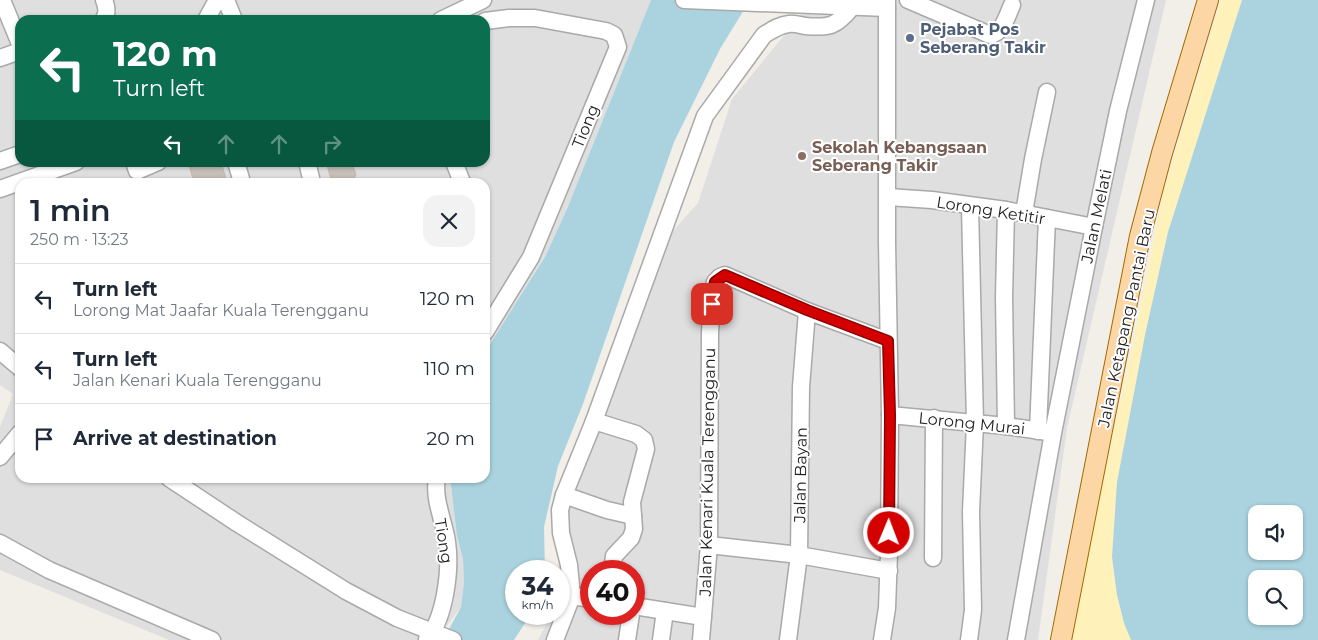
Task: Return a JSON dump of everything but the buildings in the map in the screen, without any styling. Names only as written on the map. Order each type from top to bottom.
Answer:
[{"type":"main road","name":"Jalan Ketapang Pantai Baru","points":[[1047,640],[1127,232],[1148,152],[1194,0]]},
{"type":"main road","name":"Jalan Ketapang Pantai Baru","points":[[1061,640],[1140,236],[1162,153],[1208,0]]},
{"type":"street","points":[[2,0],[15,32]]},
{"type":"street","points":[[104,0],[106,15]]},
{"type":"street","points":[[209,15],[217,0]]},
{"type":"street","points":[[226,0],[232,15]]},
{"type":"street","points":[[452,15],[483,0]]},
{"type":"street","points":[[684,0],[852,7],[887,4],[890,415],[887,608],[882,640]]},
{"type":"street","points":[[908,0],[990,35],[1000,30],[1012,5]]},
{"type":"street","name":"Jalan Melati","points":[[1046,432],[1094,227],[1118,111],[1146,0]]},
{"type":"street","points":[[555,640],[572,596],[569,566],[561,533],[560,510],[564,495],[594,421],[709,109],[764,35],[776,27],[789,24],[823,28],[833,25],[842,19],[852,7]]},
{"type":"street","name":"Tiong","points":[[490,20],[535,18],[606,31],[614,35],[618,47],[531,257],[490,324]]},
{"type":"street","points":[[0,58],[15,53]]},
{"type":"street","points":[[1024,213],[1047,92]]},
{"type":"street","points":[[0,161],[15,156]]},
{"type":"street","points":[[31,178],[62,167]]},
{"type":"street","points":[[136,167],[137,171],[146,167]]},
{"type":"street","points":[[0,189],[15,184]]},
{"type":"street","name":"Lorong Ketitir","points":[[888,197],[932,200],[1006,210],[1094,227]]},
{"type":"street","points":[[969,640],[973,610],[972,512],[975,423],[970,206]]},
{"type":"street","points":[[1006,210],[1004,306],[1006,426]]},
{"type":"street","points":[[1016,640],[1046,432],[1047,218]]},
{"type":"street","name":"Jalan Kenari Kuala Terengganu","points":[[701,640],[709,545],[710,333],[712,294],[715,282],[725,275],[807,310]]},
{"type":"street","points":[[807,310],[888,341]]},
{"type":"street","name":"Jalan Bayan","points":[[788,640],[799,555],[801,387],[807,310]]},
{"type":"street","points":[[0,351],[15,364]]},
{"type":"street","name":"Lorong Murai","points":[[890,415],[934,418],[1046,432]]},
{"type":"street","points":[[932,558],[934,418]]},
{"type":"street","points":[[594,421],[636,434],[644,440],[646,449],[632,502],[634,529],[631,538],[614,556],[614,560]]},
{"type":"street","points":[[0,457],[15,439]]},
{"type":"street","points":[[177,483],[346,591],[438,637]]},
{"type":"street","name":"Tiong","points":[[436,483],[437,503],[447,542],[449,572],[438,637]]},
{"type":"street","points":[[564,495],[607,510],[633,516]]},
{"type":"street","points":[[0,543],[49,570],[212,640]]},
{"type":"street","points":[[709,545],[799,555],[888,571]]},
{"type":"street","points":[[572,596],[580,597]]},
{"type":"street","points":[[645,608],[703,617]]},
{"type":"street","points":[[662,640],[665,611]]},
{"type":"street","points":[[627,640],[629,625]]},
{"type":"shaded area","points":[[0,0],[651,0],[567,209],[545,257],[490,344],[490,178],[15,178],[15,483],[451,483],[457,536],[463,559],[464,582],[461,607],[436,640],[169,640],[0,570],[0,427],[13,394],[0,385]]},
{"type":"shaded area","points":[[813,0],[1166,0],[1067,428],[1038,640],[538,640],[546,625],[570,625],[570,560],[559,560],[564,506],[657,249],[698,203],[732,99]]},
{"type":"sand","points":[[1221,0],[1242,0],[1168,232],[1145,335],[1117,482],[1112,557],[1117,595],[1124,623],[1131,640],[1072,640],[1095,516],[1133,345],[1163,193]]},
{"type":"water","points":[[651,0],[750,0],[720,49],[674,142],[583,404],[558,466],[544,527],[545,560],[505,560],[505,625],[524,625],[514,640],[443,640],[461,607],[464,582],[463,559],[457,536],[451,483],[490,483],[490,344],[545,257],[567,209]]},
{"type":"water","points":[[1242,0],[1318,0],[1318,640],[1131,640],[1124,623],[1117,595],[1112,557],[1117,482],[1145,335],[1168,232]]},
{"type":"place","name":"Pejabat Pos Seberang Takir","points":[[910,38]]},
{"type":"place","name":"Sekolah Kebangsaan Seberang Takir","points":[[802,156]]},
{"type":"route","points":[[712,304],[715,282],[725,275],[807,310],[888,341],[890,415],[889,533]]}]
